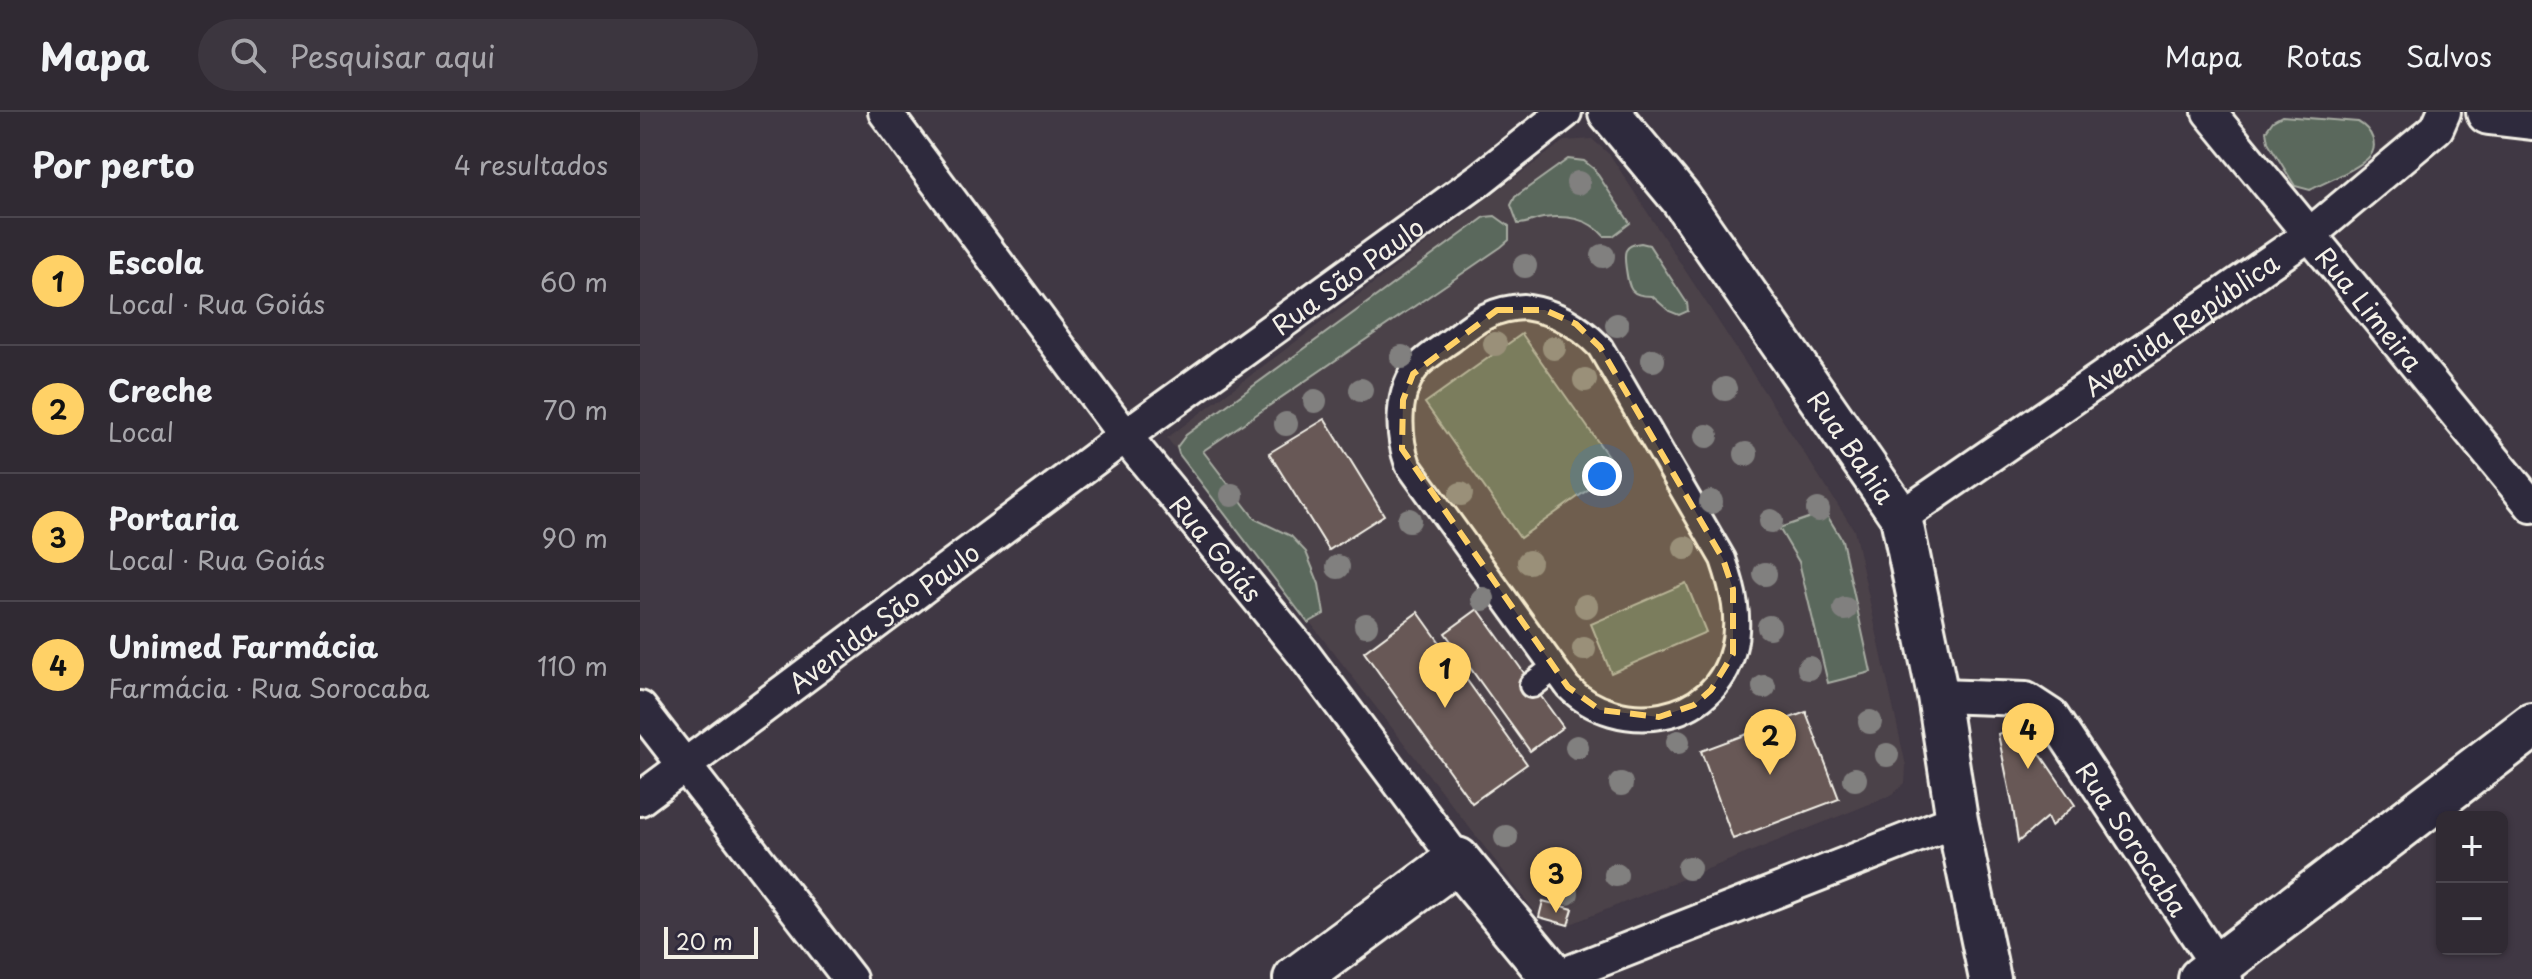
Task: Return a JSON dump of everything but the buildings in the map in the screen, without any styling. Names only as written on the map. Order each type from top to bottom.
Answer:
[{"type":"main road","points":[[2489,112],[2532,117]]},
{"type":"main road","points":[[2215,974],[2532,726]]},
{"type":"main road","points":[[1296,979],[1457,860]]},
{"type":"main road","name":"Rua Goiás","points":[[1457,860],[1554,979]]},
{"type":"street","name":"Rua Goiás","points":[[885,112],[1125,436],[1302,652],[1457,860]]},
{"type":"street","name":"Rua São Paulo","points":[[1125,436],[1479,180],[1565,112]]},
{"type":"street","name":"Rua Bahia","points":[[1609,112],[1681,199],[1901,517],[1938,696],[1957,820],[1990,979]]},
{"type":"street","name":"Rua Limeira","points":[[2209,112],[2532,506]]},
{"type":"street","name":"Avenida República","points":[[1901,517],[2309,235],[2437,128],[2444,112]]},
{"type":"street","points":[[1510,308],[1545,310],[1562,317],[1576,324],[1600,347],[1723,559],[1733,589],[1737,633],[1733,654],[1711,690],[1694,705],[1659,717],[1638,719],[1600,710],[1577,697],[1554,668],[1408,465],[1402,449],[1400,427],[1403,400],[1408,384],[1420,365],[1483,315],[1510,308]]},
{"type":"street","name":"Avenida São Paulo","points":[[640,799],[1125,436]]},
{"type":"street","points":[[1532,685],[1554,668]]},
{"type":"street","name":"Rua Sorocaba","points":[[1938,696],[2026,699],[2052,716],[2215,974]]},
{"type":"street","points":[[640,708],[850,979]]},
{"type":"street","points":[[1554,979],[1957,820]]},
{"type":"highlighted area","points":[[1497,310],[1545,310],[1576,324],[1600,347],[1723,559],[1733,589],[1733,654],[1711,690],[1694,705],[1659,717],[1600,710],[1568,687],[1402,449],[1403,400],[1413,374]]},
{"type":"shaded area","points":[[1592,139],[1610,155],[1854,530],[1906,766],[1905,783],[1892,795],[1568,925],[1539,917],[1167,438],[1564,141]]},
{"type":"green space","points":[[2282,116],[2358,122],[2373,139],[2373,149],[2367,159],[2355,168],[2310,190],[2295,186],[2268,142],[2266,131],[2273,121]]},
{"type":"green space","points":[[1568,159],[1584,161],[1594,169],[1630,223],[1613,236],[1604,236],[1591,225],[1569,218],[1543,218],[1518,224],[1511,205],[1515,197]]},
{"type":"green space","points":[[1495,216],[1509,226],[1509,240],[1501,247],[1203,451],[1255,519],[1291,536],[1306,552],[1319,584],[1324,614],[1308,623],[1179,454],[1177,447],[1186,435],[1485,217]]},
{"type":"green space","points":[[1641,243],[1649,245],[1687,303],[1688,311],[1679,315],[1669,311],[1652,296],[1639,295],[1632,290],[1625,255],[1627,248]]},
{"type":"green space","points":[[1522,334],[1617,469],[1520,538],[1425,403]]},
{"type":"green space","points":[[1825,512],[1842,540],[1871,672],[1828,683],[1799,562],[1779,528]]},
{"type":"green space","points":[[1686,583],[1706,632],[1611,673],[1591,624]]},
{"type":"place","name":"Escola","points":[[1445,708]]},
{"type":"place","name":"Unimed Farmácia","points":[[2028,769]]},
{"type":"place","name":"Creche","points":[[1770,775]]},
{"type":"place","name":"Portaria","points":[[1556,913]]}]
